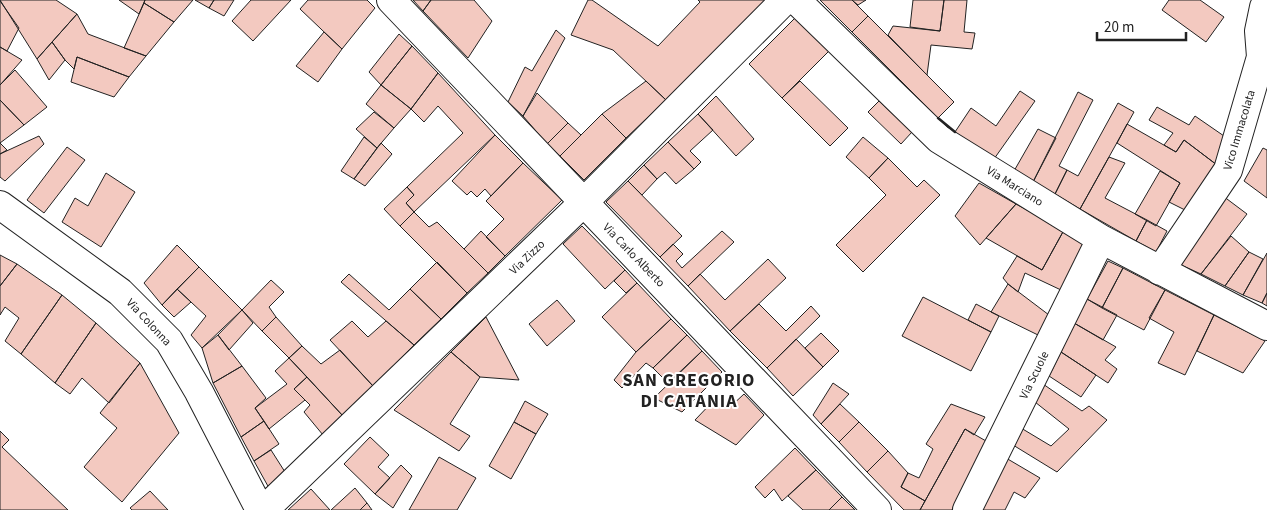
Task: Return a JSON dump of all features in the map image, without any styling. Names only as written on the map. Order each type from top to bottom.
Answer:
[{"type":"street","name":"Via Carlo Alberto","points":[[391,0],[877,510]]},
{"type":"street","name":"Via Zizzo","points":[[262,510],[584,203],[785,0]]},
{"type":"street","name":"Via Marciano","points":[[796,0],[940,139],[1101,239],[1267,326]]},
{"type":"street","name":"Vico Immacolata","points":[[1160,271],[1228,170],[1261,57],[1259,31],[1264,7],[1267,2]]},
{"type":"street","name":"Via Colonna","points":[[0,205],[120,292],[169,342],[200,392],[262,510]]},
{"type":"street","name":"Via Scuole","points":[[967,510],[1101,239]]},
{"type":"building","points":[[0,0],[56,0],[77,14],[37,59]]},
{"type":"building","points":[[119,0],[145,0],[139,14]]},
{"type":"building","points":[[145,0],[193,0],[174,22],[144,3]]},
{"type":"building","points":[[195,0],[214,0],[209,8]]},
{"type":"building","points":[[214,0],[234,0],[224,16],[209,8]]},
{"type":"building","points":[[251,0],[291,0],[253,41],[232,21]]},
{"type":"building","points":[[308,0],[367,0],[375,8],[342,49],[300,9]]},
{"type":"building","points":[[413,0],[431,0],[423,11]]},
{"type":"building","points":[[431,0],[474,0],[492,21],[468,58],[423,11]]},
{"type":"building","points":[[588,0],[592,0],[658,46],[700,2],[698,0],[765,0],[666,100],[613,50],[571,35]]},
{"type":"building","points":[[820,0],[852,0],[868,16],[852,32]]},
{"type":"building","points":[[852,0],[866,0],[858,5]]},
{"type":"building","points":[[913,0],[944,0],[940,31],[910,27]]},
{"type":"building","points":[[944,0],[967,0],[964,32],[975,33],[972,49],[931,45],[927,75],[888,35],[893,26],[940,31]]},
{"type":"building","points":[[1169,0],[1200,0],[1224,17],[1206,42],[1162,10]]},
{"type":"building","points":[[0,1],[19,28],[7,51],[0,47]]},
{"type":"building","points":[[144,3],[174,22],[146,56],[124,48]]},
{"type":"building","points":[[77,14],[88,34],[146,56],[129,77],[77,57],[74,69],[65,60],[52,42]]},
{"type":"building","points":[[868,16],[954,102],[938,118],[852,32]]},
{"type":"building","points":[[795,18],[829,51],[782,98],[749,64]]},
{"type":"building","points":[[556,30],[565,38],[523,116],[508,102],[525,67],[532,71]]},
{"type":"building","points":[[324,32],[342,49],[318,82],[296,66]]},
{"type":"building","points":[[399,34],[412,46],[381,85],[369,72]]},
{"type":"building","points":[[52,42],[65,60],[49,80],[37,59]]},
{"type":"building","points":[[412,46],[438,73],[411,109],[381,85]]},
{"type":"building","points":[[0,47],[22,60],[0,85]]},
{"type":"building","points":[[77,57],[129,77],[114,97],[71,82]]},
{"type":"building","points":[[15,70],[47,107],[24,125],[0,100],[0,85]]},
{"type":"building","points":[[438,73],[495,135],[414,212],[406,203],[414,195],[407,187],[463,133],[438,106],[424,122],[411,109]]},
{"type":"building","points":[[646,81],[666,100],[626,138],[602,114]]},
{"type":"building","points":[[800,81],[848,128],[830,146],[782,98]]},
{"type":"building","points":[[381,85],[411,109],[394,128],[366,104]]},
{"type":"building","points":[[1020,91],[1035,101],[994,159],[955,132],[971,108],[996,126]]},
{"type":"building","points":[[1078,92],[1093,100],[1059,166],[1067,170],[1055,194],[1033,182]]},
{"type":"building","points":[[537,93],[568,123],[547,144],[523,116]]},
{"type":"building","points":[[716,96],[754,139],[736,156],[698,114]]},
{"type":"building","points":[[0,100],[24,125],[0,143]]},
{"type":"building","points":[[879,101],[912,132],[901,144],[868,112]]},
{"type":"building","points":[[1118,103],[1134,112],[1080,209],[1055,194],[1067,170],[1078,176]]},
{"type":"building","points":[[1157,107],[1189,125],[1195,116],[1224,136],[1217,165],[1184,140],[1176,152],[1164,145],[1173,133],[1149,120]]},
{"type":"building","points":[[374,112],[394,128],[377,148],[356,129]]},
{"type":"building","points":[[602,114],[626,138],[584,180],[560,156]]},
{"type":"building","points":[[698,114],[713,130],[690,151],[701,162],[694,169],[668,142]]},
{"type":"building","points":[[568,123],[581,135],[560,156],[547,144]]},
{"type":"building","points":[[1127,124],[1176,152],[1184,140],[1217,165],[1187,211],[1169,202],[1180,183],[1117,143]]},
{"type":"building","points":[[1038,129],[1056,138],[1033,182],[1014,171]]},
{"type":"building","points":[[495,135],[523,163],[491,196],[485,189],[477,197],[471,191],[467,195],[452,181]]},
{"type":"building","points":[[39,136],[44,144],[5,181],[0,177],[0,154]]},
{"type":"building","points":[[364,137],[377,148],[354,179],[341,171]]},
{"type":"building","points":[[863,137],[888,158],[869,178],[846,157]]},
{"type":"building","points":[[668,142],[694,169],[676,184],[665,172],[657,179],[644,165]]},
{"type":"building","points":[[0,143],[7,150],[0,154]]},
{"type":"building","points":[[381,143],[392,154],[365,186],[354,179]]},
{"type":"building","points":[[67,147],[85,160],[44,213],[27,200]]},
{"type":"building","points":[[1263,148],[1267,150],[1267,198],[1244,181]]},
{"type":"building","points":[[1109,157],[1125,163],[1105,198],[1147,220],[1136,241],[1080,209]]},
{"type":"building","points":[[888,158],[917,187],[924,180],[940,195],[863,272],[836,245],[886,195],[869,178]]},
{"type":"building","points":[[523,163],[562,200],[505,256],[486,237],[504,219],[486,201]]},
{"type":"building","points":[[644,165],[657,179],[642,195],[628,181]]},
{"type":"building","points":[[1160,171],[1180,183],[1156,226],[1135,214]]},
{"type":"building","points":[[106,173],[135,192],[101,247],[62,222],[75,198],[88,206]]},
{"type":"building","points":[[628,181],[682,236],[660,257],[606,202]]},
{"type":"building","points":[[979,183],[1016,204],[980,245],[955,216]]},
{"type":"building","points":[[407,187],[414,195],[406,203],[414,212],[400,226],[384,209]]},
{"type":"building","points":[[1223,196],[1247,214],[1201,274],[1181,265]]},
{"type":"building","points":[[1016,204],[1064,230],[1042,270],[986,238]]},
{"type":"building","points":[[414,212],[429,227],[437,222],[488,273],[467,293],[400,226]]},
{"type":"building","points":[[1147,220],[1167,231],[1156,252],[1136,241]]},
{"type":"building","points":[[582,226],[625,270],[605,289],[563,244]]},
{"type":"building","points":[[1064,230],[1084,244],[1061,290],[1025,273],[1018,292],[1008,284],[1003,278],[1017,256],[1042,270]]},
{"type":"building","points":[[481,231],[505,256],[488,273],[464,249]]},
{"type":"building","points":[[722,231],[734,242],[688,286],[660,257],[673,244],[683,254],[676,261],[682,268]]},
{"type":"building","points":[[1231,236],[1249,252],[1225,286],[1201,274]]},
{"type":"building","points":[[177,245],[199,267],[162,305],[144,283]]},
{"type":"building","points":[[1249,252],[1263,259],[1243,295],[1225,286]]},
{"type":"building","points":[[1267,253],[1267,293],[1262,303],[1243,295]]},
{"type":"building","points":[[0,255],[17,264],[0,286]]},
{"type":"building","points":[[768,259],[786,278],[730,331],[688,286],[700,274],[725,300]]},
{"type":"building","points":[[1108,261],[1123,268],[1102,308],[1087,299]]},
{"type":"building","points":[[437,262],[467,293],[441,319],[410,289]]},
{"type":"building","points":[[17,264],[62,295],[21,354],[5,341],[19,318],[5,307],[0,315],[0,286]]},
{"type":"building","points":[[199,267],[242,310],[202,348],[191,335],[206,316],[177,289]]},
{"type":"building","points":[[1123,268],[1165,290],[1144,330],[1102,308]]},
{"type":"building","points":[[625,270],[637,283],[626,293],[614,281]]},
{"type":"building","points":[[349,274],[389,310],[410,289],[441,319],[414,345],[341,282]]},
{"type":"building","points":[[271,280],[284,292],[269,307],[276,317],[262,331],[242,310]]},
{"type":"building","points":[[637,283],[671,319],[636,352],[602,317]]},
{"type":"building","points":[[1008,284],[1049,315],[1038,335],[991,312]]},
{"type":"building","points":[[177,289],[191,302],[174,317],[162,305]]},
{"type":"building","points":[[1165,290],[1214,315],[1185,375],[1158,363],[1174,332],[1149,318]]},
{"type":"building","points":[[1267,293],[1267,306],[1262,303]]},
{"type":"building","points":[[62,295],[96,323],[55,383],[21,354]]},
{"type":"building","points":[[923,297],[991,332],[971,371],[902,336]]},
{"type":"building","points":[[1087,299],[1117,315],[1103,340],[1074,323]]},
{"type":"building","points":[[557,300],[575,321],[547,346],[529,324]]},
{"type":"building","points":[[759,304],[786,331],[811,306],[820,316],[767,368],[730,331]]},
{"type":"building","points":[[976,304],[999,316],[991,332],[968,320]]},
{"type":"building","points":[[242,310],[253,323],[229,350],[218,335]]},
{"type":"building","points":[[1214,315],[1265,341],[1243,373],[1197,351]]},
{"type":"building","points":[[276,317],[302,346],[289,358],[262,331]]},
{"type":"building","points":[[486,317],[519,380],[480,377],[451,352]]},
{"type":"building","points":[[671,319],[687,335],[653,368],[646,363],[622,388],[614,380],[636,352]]},
{"type":"building","points":[[352,321],[368,337],[386,321],[414,345],[373,386],[330,340]]},
{"type":"building","points":[[96,323],[140,363],[109,403],[82,378],[70,394],[55,383]]},
{"type":"building","points":[[1074,323],[1116,347],[1105,360],[1117,369],[1108,383],[1061,352]]},
{"type":"building","points":[[821,333],[839,351],[823,367],[805,348]]},
{"type":"building","points":[[218,335],[242,366],[213,383],[202,348]]},
{"type":"building","points":[[687,335],[702,351],[668,383],[653,368]]},
{"type":"building","points":[[796,339],[823,367],[793,396],[767,368]]},
{"type":"building","points":[[302,346],[321,364],[340,350],[373,386],[343,416],[289,358]]},
{"type":"building","points":[[702,351],[722,372],[682,412],[654,398]]},
{"type":"building","points":[[451,352],[480,377],[450,424],[470,436],[459,451],[394,410]]},
{"type":"building","points":[[1061,352],[1096,375],[1081,397],[1049,376]]},
{"type":"building","points":[[289,358],[307,377],[294,389],[305,400],[269,429],[255,408],[287,384],[275,371]]},
{"type":"building","points":[[140,363],[179,433],[122,502],[84,467],[117,428],[100,413]]},
{"type":"building","points":[[242,366],[266,398],[255,408],[264,421],[241,437],[213,383]]},
{"type":"building","points":[[307,377],[343,416],[323,435],[304,412],[310,405],[294,389]]},
{"type":"building","points":[[833,383],[849,394],[821,424],[813,415]]},
{"type":"building","points":[[1043,384],[1082,411],[1089,406],[1107,420],[1057,472],[1013,445],[1021,428],[1051,446],[1069,429],[1035,402]]},
{"type":"building","points":[[744,394],[764,415],[736,445],[695,420],[717,397],[729,408]]},
{"type":"building","points":[[525,401],[548,414],[536,434],[514,422]]},
{"type":"building","points":[[840,404],[859,422],[839,442],[821,424]]},
{"type":"building","points":[[951,404],[985,417],[974,435],[965,429],[925,501],[901,487],[908,473],[919,478],[933,449],[926,444]]},
{"type":"building","points":[[264,421],[279,444],[254,461],[241,437]]},
{"type":"building","points":[[514,422],[536,434],[511,479],[489,466]]},
{"type":"building","points":[[859,422],[888,451],[867,472],[839,442]]},
{"type":"building","points":[[965,429],[986,441],[952,510],[920,510]]},
{"type":"building","points":[[0,431],[9,440],[2,447],[68,510],[0,510]]},
{"type":"building","points":[[370,437],[389,455],[378,467],[390,478],[375,494],[344,464]]},
{"type":"building","points":[[795,448],[816,470],[782,501],[774,489],[765,498],[755,487]]},
{"type":"building","points":[[271,450],[285,472],[269,488],[254,461]]},
{"type":"building","points":[[888,451],[908,473],[901,487],[925,501],[920,510],[904,510],[867,472]]},
{"type":"building","points":[[439,457],[476,478],[457,510],[409,510]]},
{"type":"building","points":[[1006,458],[1040,478],[1025,498],[1014,492],[1005,510],[982,510]]},
{"type":"building","points":[[401,465],[412,476],[393,508],[375,494]]},
{"type":"building","points":[[816,470],[842,497],[829,510],[803,510],[788,496]]},
{"type":"building","points":[[355,488],[367,503],[360,510],[331,510]]},
{"type":"building","points":[[311,489],[330,510],[288,510]]},
{"type":"building","points":[[150,491],[168,510],[132,510],[130,508]]},
{"type":"building","points":[[842,497],[855,510],[829,510]]},
{"type":"building","points":[[367,503],[372,510],[360,510]]},
{"type":"wall","points":[[938,118],[955,132]]},
{"type":"district","name":"SAN GREGORIO DI CATANIA","points":[[689,390]]}]
